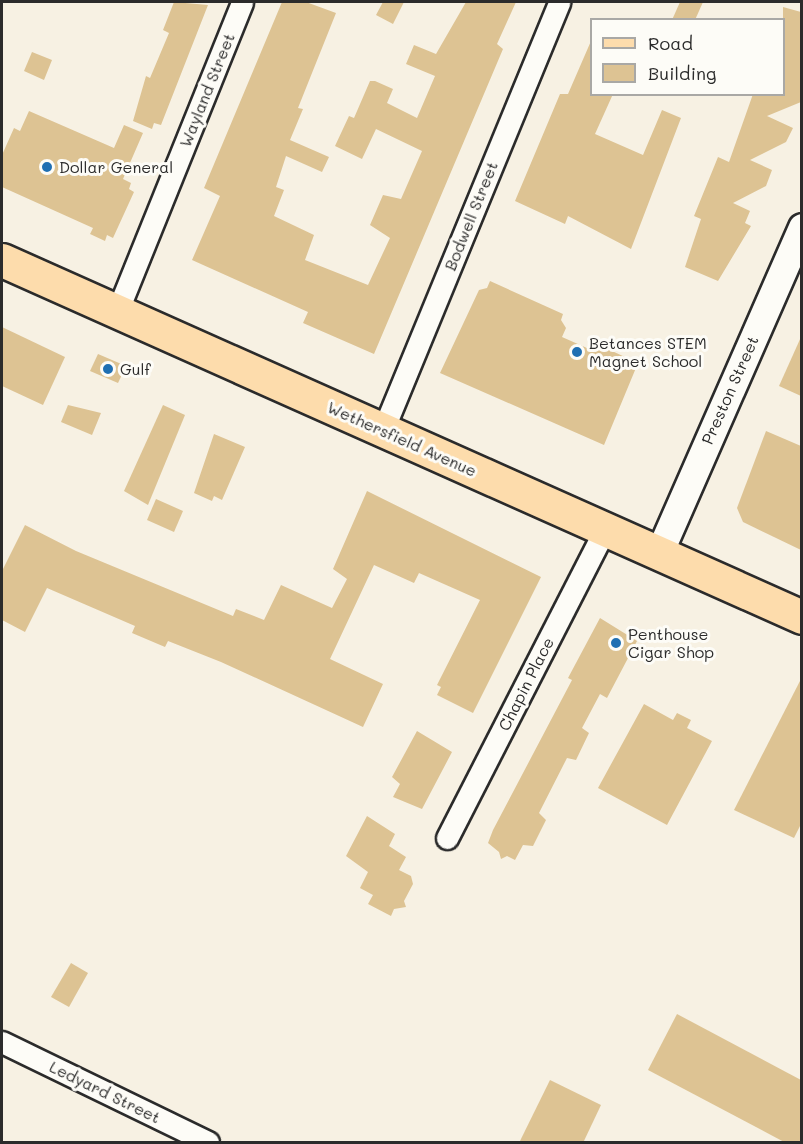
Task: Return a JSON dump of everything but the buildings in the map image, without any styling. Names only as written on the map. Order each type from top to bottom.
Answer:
[{"type":"main road","name":"Wethersfield Avenue","points":[[2,260],[801,617]]},
{"type":"street","name":"Wayland Street","points":[[117,312],[242,2]]},
{"type":"street","name":"Bodwell Street","points":[[382,430],[559,2]]},
{"type":"street","name":"Preston Street","points":[[659,554],[801,226]]},
{"type":"street","name":"Chapin Place","points":[[447,838],[605,530]]},
{"type":"street","name":"Ledyard Street","points":[[2,1042],[208,1143]]},
{"type":"place","name":"Dollar General","points":[[47,167]]},
{"type":"place","name":"Betances STEM Magnet School","points":[[577,352]]},
{"type":"place","name":"Gulf","points":[[108,369]]},
{"type":"place","name":"Penthouse Cigar Shop","points":[[616,643]]}]
